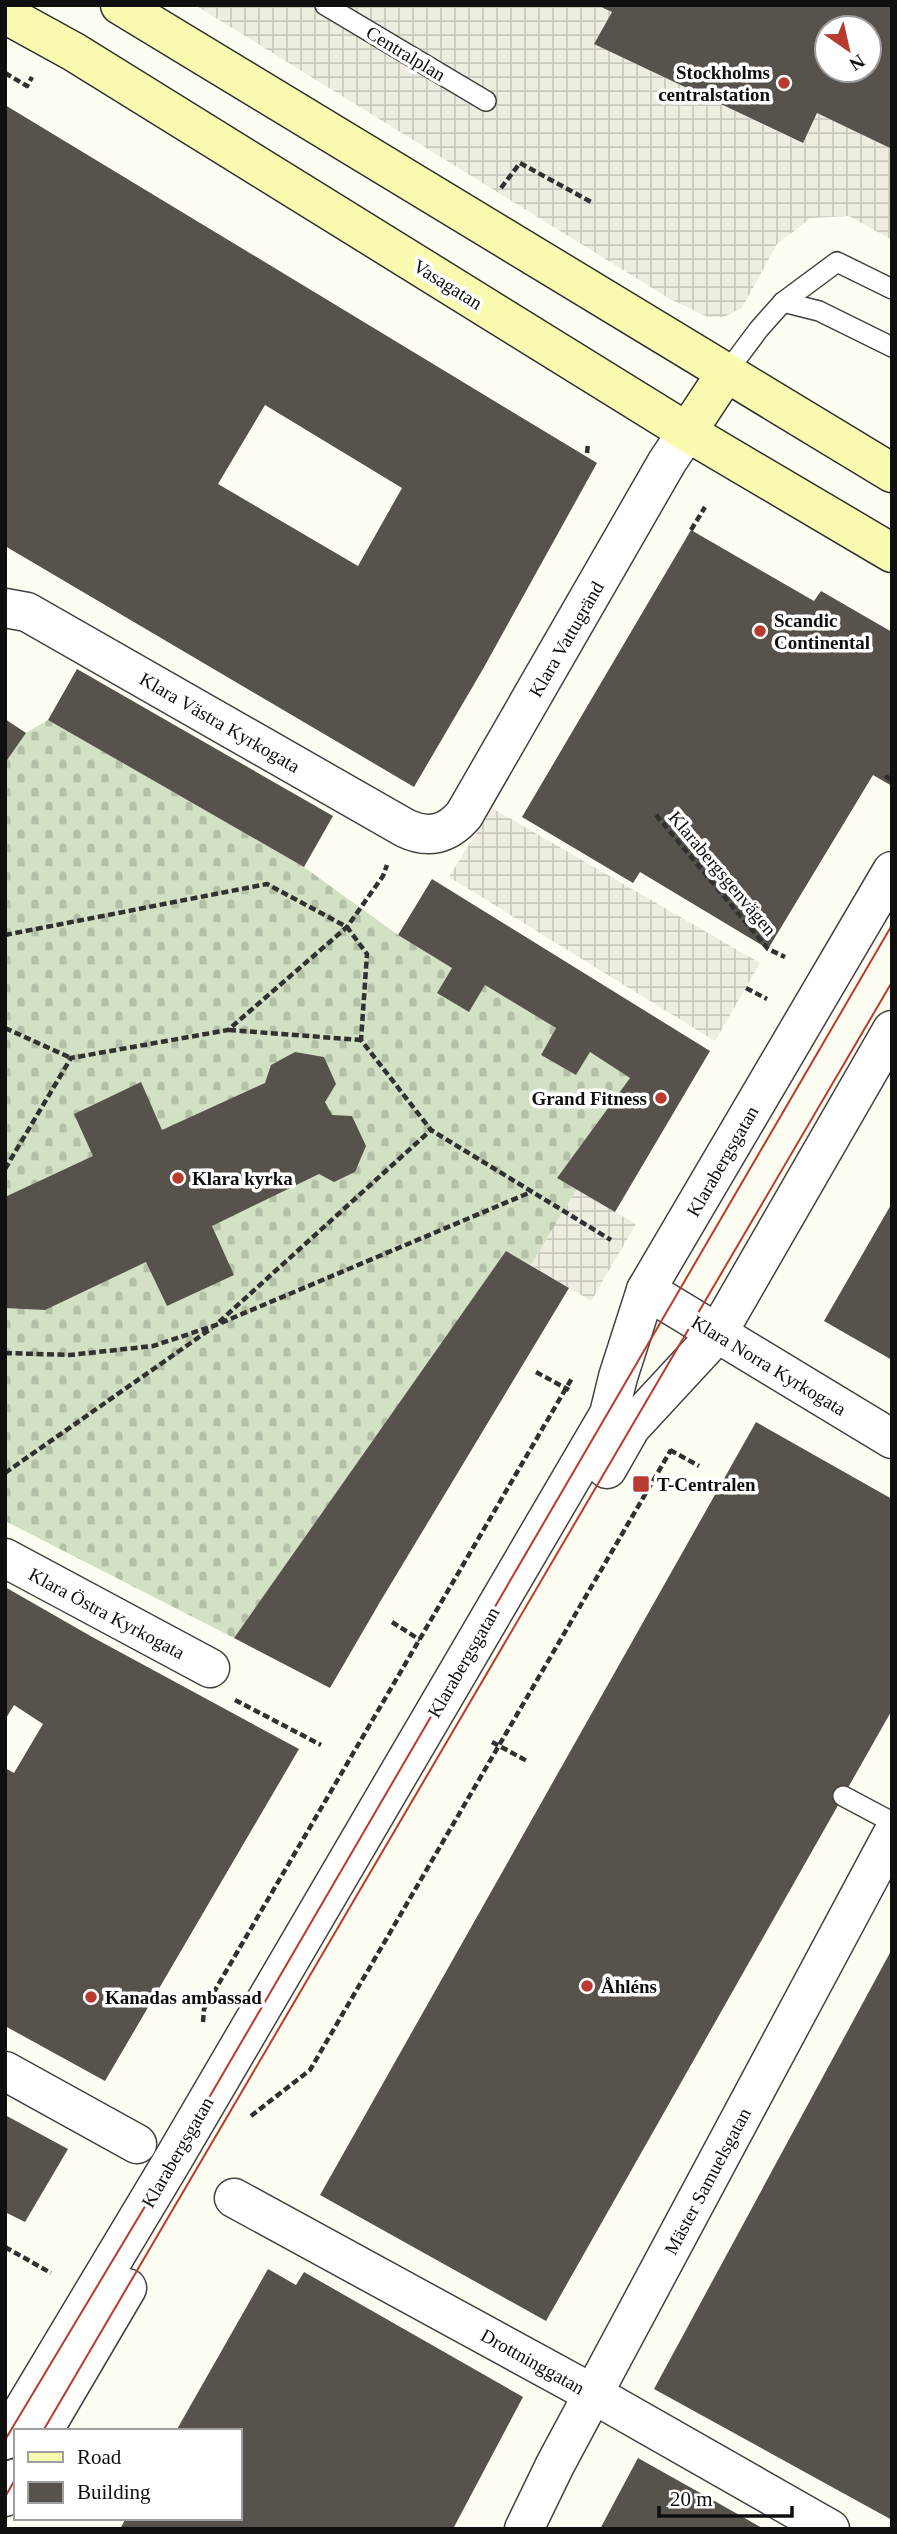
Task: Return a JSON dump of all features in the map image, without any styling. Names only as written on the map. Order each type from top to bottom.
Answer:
[{"type":"main road","points":[[120,5],[892,473]]},
{"type":"main road","name":"Vasagatan","points":[[5,14],[74,52],[687,432],[892,553]]},
{"type":"main road","points":[[687,432],[726,373]]},
{"type":"street","name":"Klara Vattugränd","points":[[434,834],[457,824],[464,816],[687,432]]},
{"type":"street","name":"Klara Västra Kyrkogata","points":[[5,608],[27,612],[405,828],[423,835],[434,834]]},
{"type":"street","name":"Klarabergsgatan","points":[[5,2440],[178,2151],[609,1414],[646,1290],[892,871]]},
{"type":"street","name":"Klarabergsgatan","points":[[44,2429],[631,1427],[717,1334],[892,1030]]},
{"type":"street","name":"Klara Norra Kyrkogata","points":[[646,1290],[892,1439]]},
{"type":"street","name":"Klara Östra Kyrkogata","points":[[5,1558],[210,1668]]},
{"type":"street","name":"Mäster Samuelsgatan","points":[[524,2529],[555,2465],[892,1835]]},
{"type":"street","points":[[5,2071],[137,2144]]},
{"type":"street","name":"Drottninggatan","points":[[234,2197],[593,2394],[830,2529]]},
{"type":"lane","name":"Centralplan","points":[[326,5],[486,101]]},
{"type":"lane","points":[[726,373],[759,328],[783,302],[837,262],[892,289]]},
{"type":"lane","points":[[783,302],[819,311],[892,347]]},
{"type":"lane","points":[[843,1796],[892,1822]]},
{"type":"path","points":[[5,73],[27,86],[33,76]]},
{"type":"path","points":[[498,192],[520,163],[593,203]]},
{"type":"path","points":[[587,453],[589,444]]},
{"type":"path","points":[[691,530],[705,507]]},
{"type":"path","points":[[885,776],[892,780]]},
{"type":"path","name":"Klarabergsgenvägen","points":[[656,815],[768,949],[785,957]]},
{"type":"path","points":[[228,1030],[346,927],[383,876]]},
{"type":"path","points":[[5,934],[267,884],[346,927],[367,954],[361,1040],[431,1130],[611,1240]]},
{"type":"path","points":[[5,1028],[71,1058],[228,1030],[361,1040]]},
{"type":"path","points":[[5,1170],[71,1058]]},
{"type":"path","points":[[5,1473],[216,1325],[431,1130]]},
{"type":"path","points":[[5,1353],[70,1355],[153,1346],[216,1325],[532,1191]]},
{"type":"path","points":[[244,2127],[251,2115],[310,2070],[678,1439]]},
{"type":"path","points":[[392,1622],[427,1644]]},
{"type":"path","points":[[210,1668],[219,1691],[321,1745]]},
{"type":"path","points":[[492,1742],[527,1762]]},
{"type":"path","points":[[5,2247],[51,2273]]},
{"type":"green space","points":[[48,720],[304,867],[398,935],[452,968],[438,993],[469,1012],[485,985],[556,1028],[541,1055],[576,1075],[590,1052],[630,1078],[557,1178],[577,1189],[531,1265],[506,1252],[234,1638],[5,1521],[5,763],[26,733]]},
{"type":"shaded area","points":[[195,5],[597,5],[612,12],[594,44],[802,143],[817,113],[892,149],[892,240],[849,216],[811,218],[777,244],[742,308],[724,317],[708,317],[670,299]]},
{"type":"shaded area","points":[[492,808],[760,963],[715,1041],[449,877]]},
{"type":"shaded area","points":[[577,1189],[636,1224],[591,1301],[531,1265]]},
{"type":"building","name":"Stockholms centralstation","points":[[597,5],[892,5],[892,149],[817,113],[803,143],[594,44],[612,12]]},
{"type":"building","points":[[5,105],[597,463],[414,787],[5,546]],"holes":[[[265,405],[402,488],[358,566],[218,484]]]},
{"type":"building","points":[[691,530],[814,601],[821,591],[892,632],[892,786],[873,775],[768,949],[640,872],[633,883],[522,817]]},
{"type":"building","points":[[77,669],[333,816],[304,867],[48,720]]},
{"type":"building","points":[[5,719],[26,733],[5,763]]},
{"type":"building","points":[[432,879],[710,1051],[615,1212],[557,1178],[630,1078],[590,1052],[576,1075],[541,1055],[556,1028],[485,985],[469,1012],[437,993],[452,968],[398,935]]},
{"type":"building","name":"Klara kyrka","points":[[295,1052],[324,1057],[336,1084],[325,1102],[332,1115],[352,1116],[366,1146],[355,1172],[334,1182],[319,1174],[212,1226],[234,1275],[167,1306],[146,1262],[45,1310],[5,1308],[5,1197],[93,1156],[74,1114],[141,1082],[162,1130],[265,1083],[271,1065]]},
{"type":"building","points":[[892,1203],[892,1360],[824,1321]]},
{"type":"building","points":[[506,1251],[569,1288],[330,1688],[234,1638]]},
{"type":"building","name":"Åhléns","points":[[756,1422],[892,1499],[892,1710],[546,2321],[320,2195]]},
{"type":"building","points":[[5,1587],[299,1749],[105,2081],[5,2026],[5,1768],[14,1773],[43,1724],[14,1705],[5,1720]]},
{"type":"building","points":[[892,1949],[892,2520],[654,2389]]},
{"type":"building","points":[[5,2115],[68,2149],[25,2222],[5,2212]]},
{"type":"building","points":[[268,2269],[296,2285],[304,2272],[523,2397],[453,2529],[120,2529],[125,2520],[242,2520],[242,2429],[177,2429]]},
{"type":"building","points":[[638,2458],[711,2499],[764,2529],[600,2529]]},
{"type":"tram line","points":[[5,2440],[171,2163],[892,925]]},
{"type":"tram line","points":[[44,2429],[892,982]]},
{"type":"tram line","points":[[5,2497],[14,2481]]},
{"type":"place","name":"Stockholms centralstation","points":[[784,83]]},
{"type":"place","name":"Scandic Continental","points":[[760,631]]},
{"type":"place","name":"Grand Fitness","points":[[661,1098]]},
{"type":"place","name":"Klara kyrka","points":[[178,1178]]},
{"type":"place","name":"T-Centralen","points":[[641,1484]]},
{"type":"place","name":"Åhléns","points":[[587,1986]]},
{"type":"place","name":"Kanadas ambassad","points":[[91,1997]]}]
